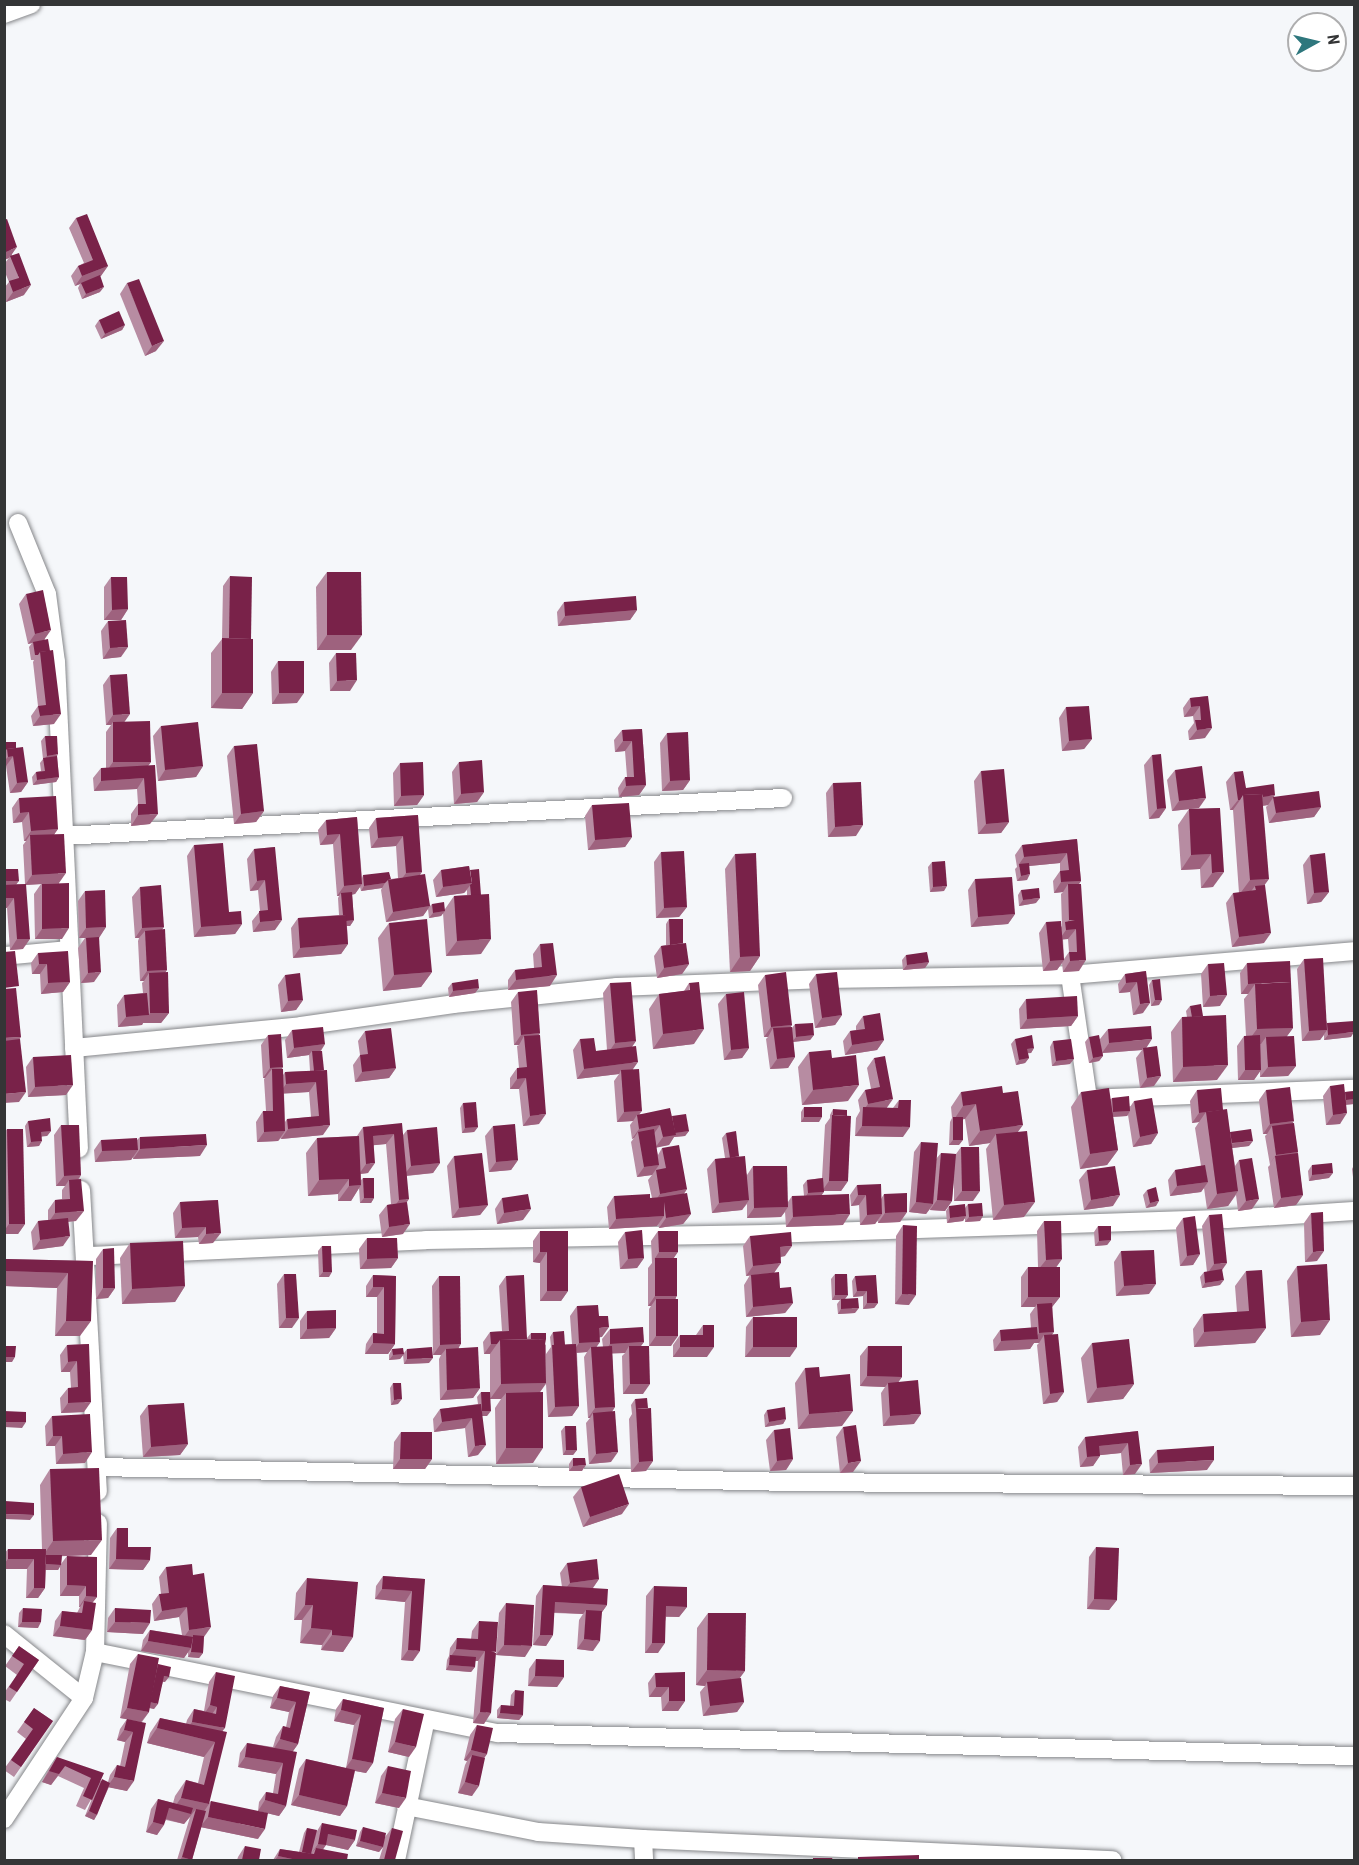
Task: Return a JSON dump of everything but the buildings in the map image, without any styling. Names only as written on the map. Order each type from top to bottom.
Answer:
[{"type":"street","points":[[4,14],[30,4]]},
{"type":"street","points":[[4,1819],[84,1698],[95,1652],[99,1467],[84,1256],[56,662],[47,594],[18,523]]},
{"type":"street","points":[[63,836],[783,798]]},
{"type":"street","points":[[4,956],[68,950]]},
{"type":"street","points":[[74,1048],[301,1026],[453,1004],[617,987],[825,979],[1070,975],[1354,951]]},
{"type":"street","points":[[1070,975],[1088,1099],[1354,1089]]},
{"type":"street","points":[[84,1256],[426,1240],[768,1234],[1227,1219],[1354,1211]]},
{"type":"street","points":[[99,1467],[780,1482],[1354,1486]]},
{"type":"street","points":[[4,1634],[84,1698]]},
{"type":"street","points":[[95,1652],[498,1733],[1354,1756]]},
{"type":"street","points":[[396,1860],[426,1719]]},
{"type":"street","points":[[406,1806],[538,1832],[643,1839],[1113,1860]]},
{"type":"street","points":[[643,1839],[644,1860]]}]
